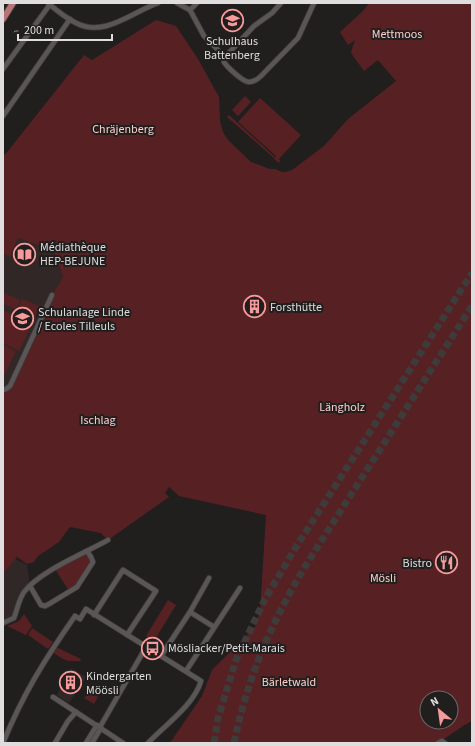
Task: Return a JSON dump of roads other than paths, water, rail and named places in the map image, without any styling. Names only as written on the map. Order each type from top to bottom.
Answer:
[{"type":"main road","points":[[3,19],[13,3]]},
{"type":"street","points":[[3,68],[50,4],[76,23],[93,28],[105,27],[158,3]]},
{"type":"street","points":[[177,3],[187,7],[204,36],[225,57]]},
{"type":"street","points":[[187,7],[197,3]]},
{"type":"street","points":[[281,3],[272,13],[254,26],[225,57],[224,62],[226,65],[242,79],[249,82],[254,81],[261,76],[298,38],[314,3]]},
{"type":"street","points":[[3,116],[70,19]]},
{"type":"street","points":[[3,390],[10,386],[52,295]]},
{"type":"street","points":[[3,623],[14,618],[22,594],[30,586],[47,573],[108,540]]},
{"type":"street","points":[[30,586],[41,605],[45,606],[77,587],[93,562],[87,551]]},
{"type":"street","points":[[94,614],[123,570],[156,591],[127,635]]},
{"type":"street","points":[[161,656],[190,612],[209,578]]},
{"type":"street","points":[[186,672],[240,588]]},
{"type":"street","points":[[3,743],[23,698],[42,663],[76,616],[80,619],[86,609],[201,682],[196,693],[185,707],[148,743]]},
{"type":"street","points":[[190,612],[214,627]]},
{"type":"street","points":[[92,743],[99,727],[146,647]]},
{"type":"street","points":[[53,697],[123,743]]},
{"type":"street","points":[[55,743],[71,716],[76,712]]},
{"type":"street","points":[[86,743],[99,727]]},
{"type":"waterway","points":[[14,32],[18,31]]},
{"type":"tunnel","points":[[214,743],[218,718],[236,660],[265,599],[296,547],[472,273]]},
{"type":"tunnel","points":[[234,743],[253,673],[271,631],[292,589],[472,306]]},
{"type":"place","name":"Schulhaus Battenberg","points":[[232,20]]},
{"type":"place","name":"Médiathèque HEP-BEJUNE","points":[[24,254]]},
{"type":"place","name":"Forsthütte","points":[[254,307]]},
{"type":"place","name":"Schulanlage Linde / Ecoles Tilleuls","points":[[22,319]]},
{"type":"place","name":"Bistro","points":[[447,563]]},
{"type":"place","name":"Mösliacker/Petit-Marais","points":[[152,648]]},
{"type":"place","name":"Kindergarten Möösli","points":[[70,683]]},
{"type":"park label","name":"Mettmoos","points":[[397,34]]},
{"type":"park label","name":"Chräjenberg","points":[[123,129]]},
{"type":"park label","name":"Längholz","points":[[342,407]]},
{"type":"park label","name":"Ischlag","points":[[98,420]]},
{"type":"park label","name":"Mösli","points":[[383,578]]},
{"type":"park label","name":"Bärletwald","points":[[289,682]]}]
